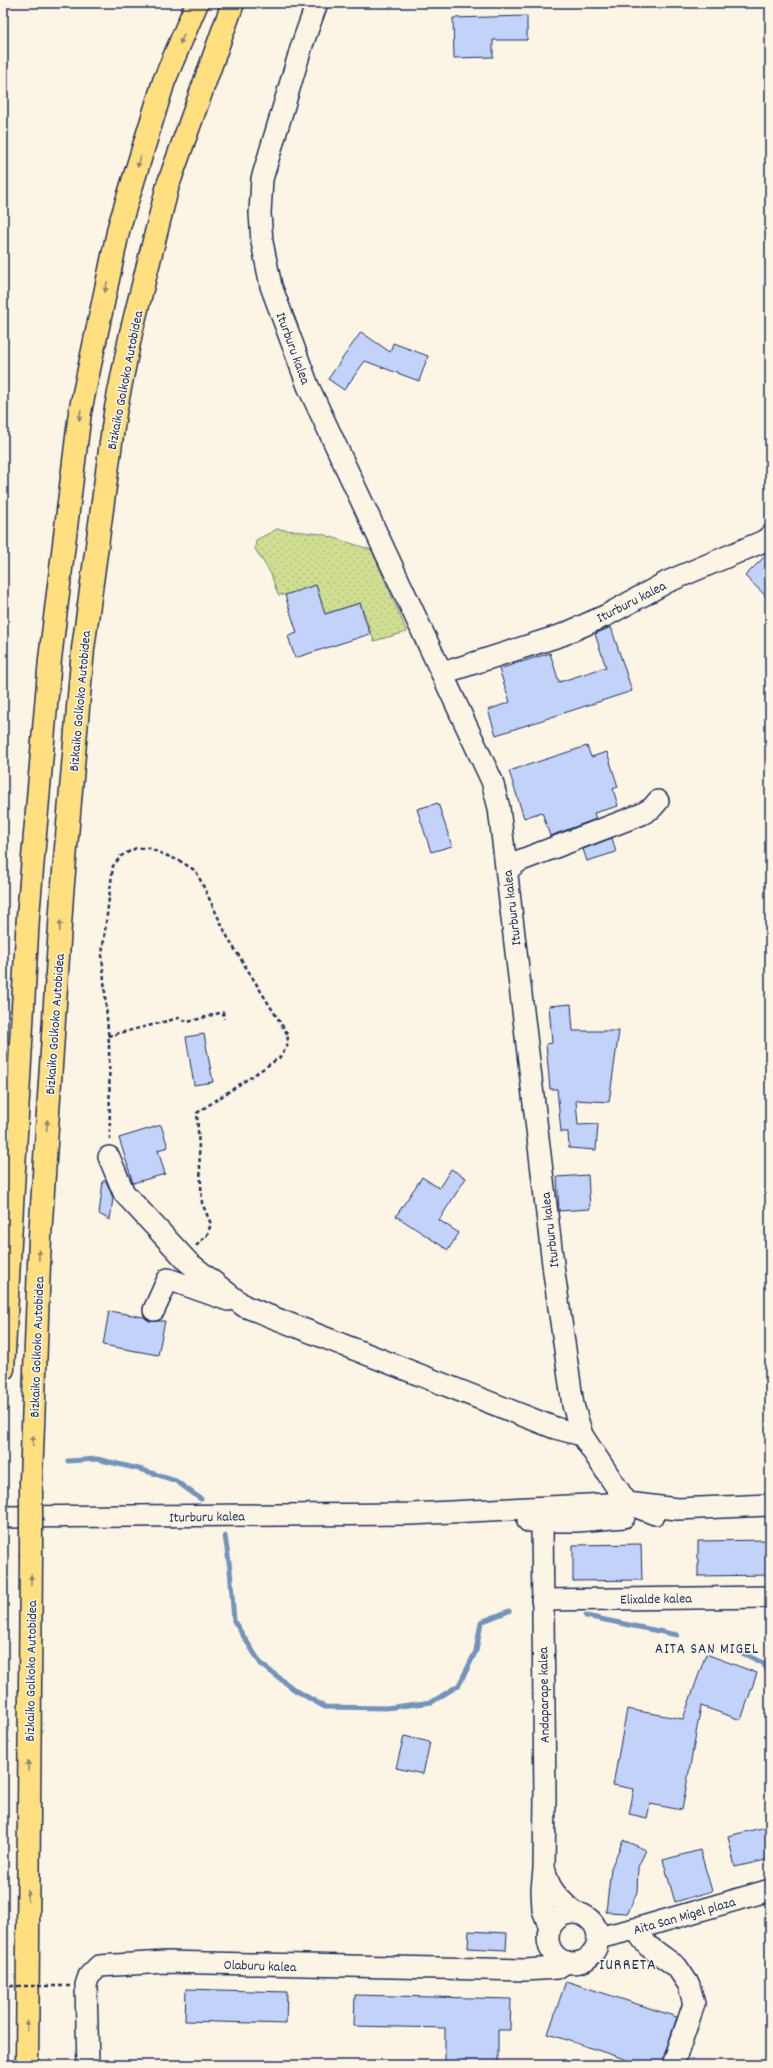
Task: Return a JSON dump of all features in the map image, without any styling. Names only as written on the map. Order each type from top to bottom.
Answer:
[{"type":"highway","points":[[3,1369],[28,916],[50,658],[80,412],[119,227],[164,81],[197,3]]},
{"type":"highway","name":"Bizkaiko Golkoko Autobidea","points":[[27,2065],[31,1480],[40,1237],[62,895],[84,649],[115,413],[130,334],[168,185],[233,3]]},
{"type":"street","name":"Iturburu kalea","points":[[317,3],[302,44],[262,179],[260,213],[262,242],[271,286],[308,386],[492,781],[499,808],[554,1273],[573,1405],[582,1435],[627,1503]]},
{"type":"street","name":"Iturburu kalea","points":[[443,673],[562,634],[607,615],[667,582],[764,541],[770,536]]},
{"type":"street","points":[[507,870],[519,861],[642,814],[652,808],[658,801]]},
{"type":"street","points":[[109,1157],[124,1193],[184,1258],[244,1306]]},
{"type":"street","points":[[154,1310],[168,1279],[244,1306],[555,1428],[582,1435]]},
{"type":"street","points":[[627,1503],[655,1514]]},
{"type":"street","points":[[411,1514],[462,1510],[627,1503],[677,1509],[770,1505]]},
{"type":"street","points":[[542,1522],[553,1514],[588,1511],[602,1504]]},
{"type":"street","points":[[743,1507],[770,1509]]},
{"type":"street","points":[[411,1514],[479,1520],[542,1522],[577,1521],[668,1514],[677,1509]]},
{"type":"street","points":[[462,1510],[481,1514],[526,1515],[542,1522]]},
{"type":"street","name":"Iturburu kalea","points":[[3,1517],[411,1514]]},
{"type":"street","name":"Andaparape kalea","points":[[542,1522],[544,1869]]},
{"type":"street","name":"Elixalde kalea","points":[[542,1600],[770,1596]]},
{"type":"street","points":[[525,1970],[557,1968],[567,1962],[582,1961],[588,1957],[597,1945],[597,1930],[588,1918],[574,1913],[548,1884],[544,1869]]},
{"type":"street","points":[[544,1869],[542,1890],[543,1910],[549,1935],[555,1954],[567,1962]]},
{"type":"street","name":"Aita San Migel plaza","points":[[598,1938],[635,1929],[770,1890]]},
{"type":"street","points":[[525,1970],[549,1935],[559,1917],[574,1913]]},
{"type":"street","points":[[635,1929],[648,1946],[677,1967],[689,1985],[694,2004],[673,2065]]},
{"type":"street","name":"Olaburu kalea","points":[[88,2065],[86,1985],[89,1976],[99,1966],[164,1962],[525,1970]]},
{"type":"path","points":[[109,1157],[111,1092],[102,955],[113,866],[121,856],[136,848],[148,848],[175,858],[196,871],[229,940],[288,1035],[287,1047],[279,1058],[197,1113],[202,1203],[211,1224],[207,1235],[184,1258]]},
{"type":"path","points":[[108,1036],[179,1018],[188,1022],[223,1012],[224,1019]]},
{"type":"path","points":[[3,1986],[73,1986]]},
{"type":"green space","points":[[277,529],[322,534],[372,550],[407,632],[374,641],[360,603],[325,614],[316,585],[285,595],[278,595],[271,574],[255,549],[256,540]]},
{"type":"building","points":[[527,16],[527,40],[493,40],[493,57],[454,58],[453,18]]},
{"type":"building","points":[[361,332],[390,352],[393,343],[428,356],[419,381],[365,361],[344,390],[328,379]]},
{"type":"building","points":[[770,551],[770,600],[745,576]]},
{"type":"building","points":[[316,585],[325,614],[360,603],[370,634],[295,658],[288,636],[297,633],[285,595]]},
{"type":"building","points":[[611,627],[632,691],[496,735],[488,710],[510,702],[499,669],[550,653],[559,682],[606,667],[595,634]]},
{"type":"building","points":[[587,746],[591,757],[607,752],[618,787],[613,789],[618,806],[594,813],[596,819],[550,836],[542,812],[524,818],[509,771]]},
{"type":"building","points":[[438,803],[452,846],[431,852],[417,809]]},
{"type":"building","points":[[612,838],[616,852],[587,861],[583,849]]},
{"type":"building","points":[[571,1004],[573,1031],[619,1031],[609,1102],[576,1100],[578,1125],[598,1124],[596,1150],[569,1148],[568,1132],[561,1132],[557,1089],[550,1089],[546,1044],[552,1043],[549,1006]]},
{"type":"building","points":[[204,1034],[213,1082],[194,1085],[186,1037]]},
{"type":"building","points":[[161,1125],[168,1147],[158,1150],[165,1174],[133,1183],[119,1138]]},
{"type":"building","points":[[451,1169],[466,1178],[439,1220],[459,1233],[448,1250],[396,1216],[422,1177],[439,1188]]},
{"type":"building","points":[[588,1175],[590,1209],[559,1211],[557,1177]]},
{"type":"building","points":[[103,1181],[106,1181],[113,1198],[110,1220],[99,1214]]},
{"type":"building","points":[[109,1311],[144,1317],[149,1321],[165,1321],[158,1355],[103,1345]]},
{"type":"building","points":[[770,1540],[770,1575],[698,1576],[698,1541]]},
{"type":"building","points":[[641,1544],[642,1580],[573,1581],[573,1545]]},
{"type":"building","points":[[706,1654],[757,1673],[741,1720],[701,1706],[682,1810],[650,1804],[647,1818],[629,1814],[634,1789],[613,1785],[627,1709],[683,1719]]},
{"type":"building","points":[[404,1736],[430,1742],[423,1774],[396,1768]]},
{"type":"building","points":[[770,1826],[770,1859],[735,1867],[728,1836]]},
{"type":"building","points":[[623,1840],[646,1850],[638,1867],[637,1892],[628,1913],[606,1912],[611,1868]]},
{"type":"building","points":[[700,1850],[712,1891],[675,1902],[663,1860]]},
{"type":"building","points":[[469,1931],[507,1933],[506,1950],[468,1948]]},
{"type":"building","points":[[566,1981],[677,2017],[661,2065],[643,2065],[548,2034]]},
{"type":"building","points":[[186,1989],[287,1992],[286,2024],[185,2021]]},
{"type":"building","points":[[355,1995],[511,1999],[510,2030],[498,2030],[498,2065],[445,2065],[445,2028],[354,2026]]},
{"type":"waterway","points":[[68,1461],[97,1459],[143,1470],[176,1481],[201,1499]]},
{"type":"waterway","points":[[225,1536],[230,1569],[234,1621],[261,1664],[295,1690],[325,1707],[386,1708],[432,1702],[459,1685],[476,1651],[481,1622],[509,1611]]},
{"type":"waterway","points":[[586,1616],[677,1635]]},
{"type":"waterway","points":[[740,1652],[763,1663],[770,1675]]},
{"type":"district","name":"AITA SAN MIGEL","points":[[707,1648]]},
{"type":"district","name":"IURRETA","points":[[628,1963]]}]
